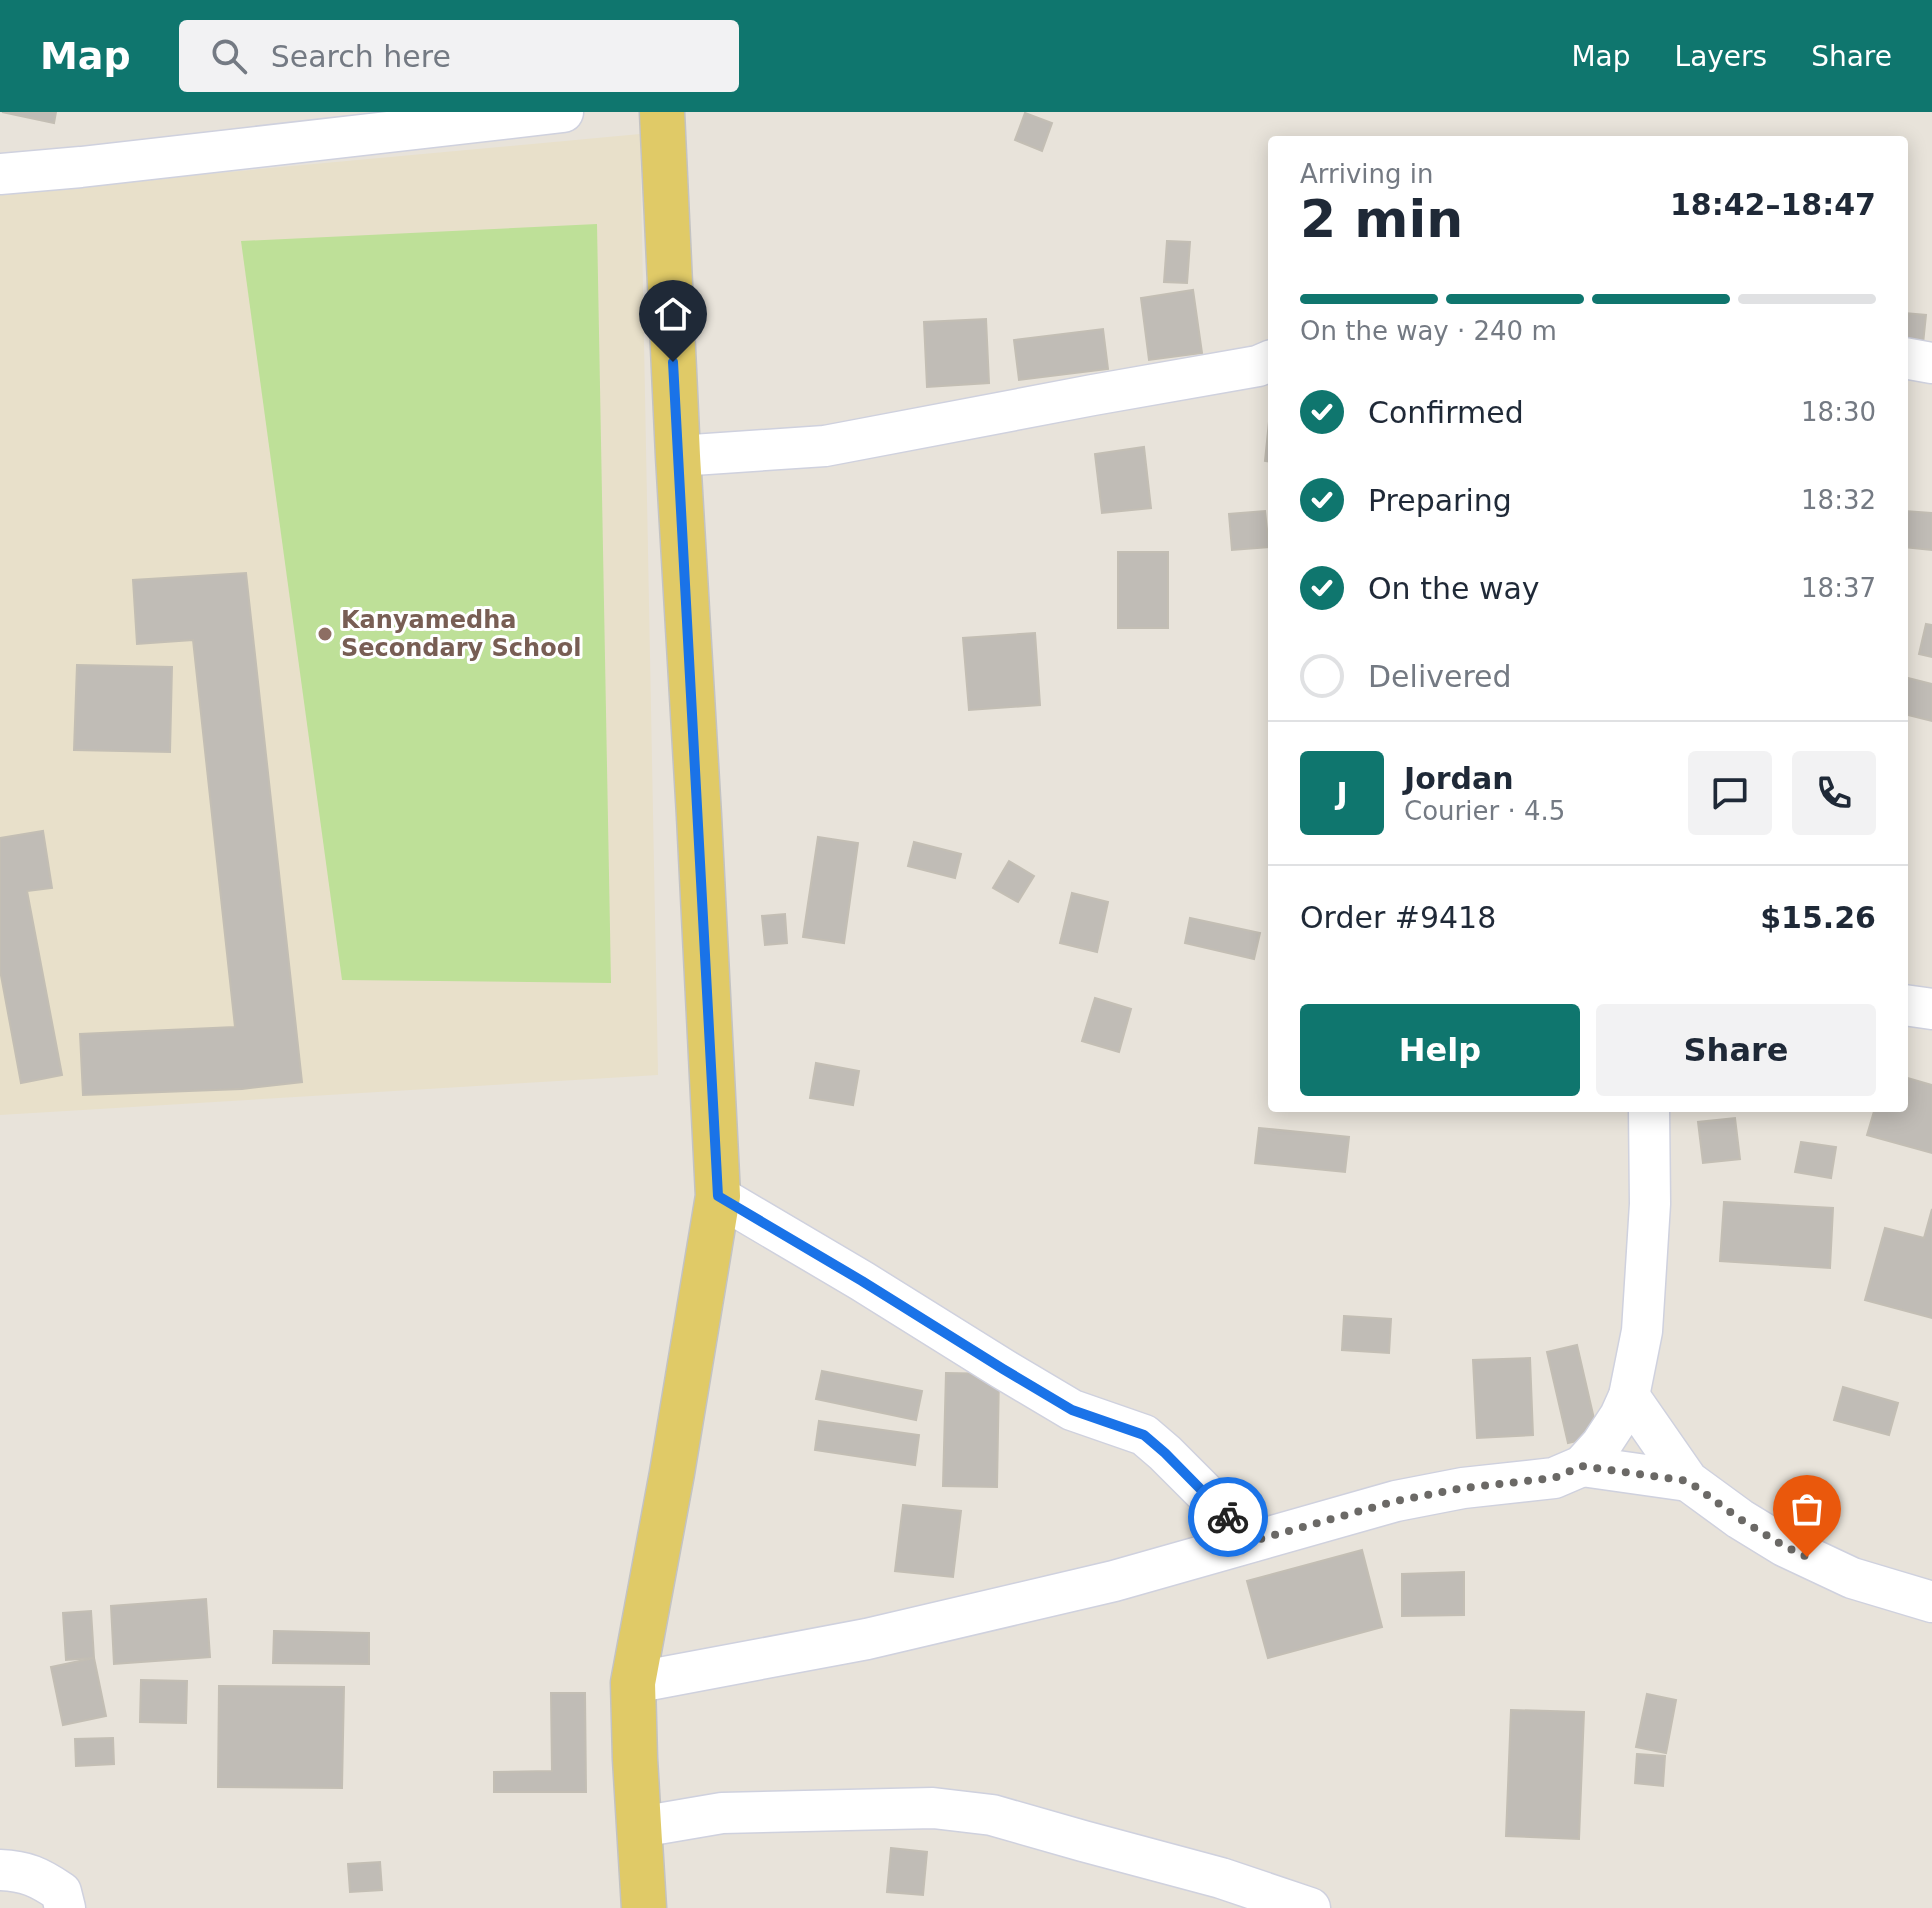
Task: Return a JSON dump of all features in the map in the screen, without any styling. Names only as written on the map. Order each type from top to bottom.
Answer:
[{"type":"main road","points":[[644,1908],[633,1683],[718,1196],[662,112]]},
{"type":"street","points":[[0,174],[563,112]]},
{"type":"street","points":[[1908,359],[1932,363]]},
{"type":"street","points":[[678,456],[825,446],[1268,362]]},
{"type":"street","points":[[1908,1006],[1932,1009]]},
{"type":"street","points":[[633,1683],[867,1639],[1114,1581],[1396,1501],[1463,1488],[1554,1478],[1582,1466],[1601,1445],[1629,1396],[1642,1331],[1650,1204],[1649,1112]]},
{"type":"street","points":[[718,1196],[1072,1410],[1144,1435],[1253,1541]]},
{"type":"street","points":[[1629,1396],[1688,1481],[1740,1519],[1784,1546],[1852,1578],[1932,1602]]},
{"type":"street","points":[[1582,1466],[1688,1481]]},
{"type":"street","points":[[640,1827],[722,1813],[933,1808],[992,1815],[1221,1878],[1310,1908]]},
{"type":"street","points":[[0,1870],[22,1871],[44,1880],[61,1892],[65,1908]]},
{"type":"shaded area","name":"Kanyamedha Secondary School","points":[[640,134],[658,1075],[0,1115],[0,193]]},
{"type":"green space","points":[[597,224],[611,983],[342,980],[241,241]]},
{"type":"building","points":[[2,112],[56,112],[54,123]]},
{"type":"building","points":[[1025,113],[1052,123],[1042,151],[1015,140]]},
{"type":"building","points":[[1167,241],[1190,242],[1187,283],[1164,282]]},
{"type":"building","points":[[1193,290],[1202,353],[1149,360],[1141,298]]},
{"type":"building","points":[[1908,313],[1926,315],[1923,344],[1908,342]]},
{"type":"building","points":[[986,319],[989,383],[927,387],[924,322]]},
{"type":"building","points":[[1103,329],[1108,369],[1019,380],[1014,340]]},
{"type":"building","points":[[1268,431],[1268,461],[1265,461]]},
{"type":"building","points":[[1144,447],[1151,508],[1102,513],[1095,454]]},
{"type":"building","points":[[1265,511],[1268,547],[1232,550],[1229,514]]},
{"type":"building","points":[[1908,511],[1932,513],[1932,550],[1908,547]]},
{"type":"building","points":[[1118,552],[1168,552],[1168,628],[1118,628]]},
{"type":"building","points":[[246,573],[302,1082],[242,1089],[83,1095],[80,1034],[235,1027],[193,640],[137,644],[133,580]]},
{"type":"building","points":[[1926,624],[1932,625],[1932,657],[1919,654]]},
{"type":"building","points":[[1035,633],[1040,705],[969,710],[963,638]]},
{"type":"building","points":[[77,665],[172,667],[170,752],[74,750]]},
{"type":"building","points":[[1908,678],[1932,684],[1932,721],[1908,715]]},
{"type":"building","points":[[43,831],[52,888],[27,891],[62,1075],[21,1083],[0,970],[0,838]]},
{"type":"building","points":[[818,837],[858,843],[844,943],[803,937]]},
{"type":"building","points":[[914,842],[961,854],[955,878],[908,866]]},
{"type":"building","points":[[1009,861],[1034,876],[1018,902],[993,888]]},
{"type":"building","points":[[1072,893],[1108,902],[1097,952],[1060,943]]},
{"type":"building","points":[[785,914],[787,943],[765,945],[762,916]]},
{"type":"building","points":[[1190,918],[1260,933],[1254,959],[1185,943]]},
{"type":"building","points":[[1095,998],[1131,1009],[1119,1052],[1082,1041]]},
{"type":"building","points":[[816,1063],[859,1071],[853,1105],[810,1098]]},
{"type":"building","points":[[1908,1078],[1932,1085],[1932,1153],[1867,1135],[1874,1112],[1908,1112]]},
{"type":"building","points":[[1735,1118],[1740,1159],[1703,1163],[1698,1122]]},
{"type":"building","points":[[1259,1128],[1349,1137],[1345,1172],[1255,1163]]},
{"type":"building","points":[[1801,1142],[1836,1147],[1831,1178],[1795,1172]]},
{"type":"building","points":[[1724,1202],[1833,1208],[1830,1268],[1720,1261]]},
{"type":"building","points":[[1932,1209],[1932,1318],[1865,1300],[1885,1228],[1924,1238]]},
{"type":"building","points":[[1344,1316],[1391,1319],[1389,1353],[1342,1350]]},
{"type":"building","points":[[1577,1345],[1598,1436],[1568,1443],[1547,1352]]},
{"type":"building","points":[[1530,1358],[1533,1435],[1477,1438],[1473,1360]]},
{"type":"building","points":[[822,1371],[922,1391],[916,1420],[816,1399]]},
{"type":"building","points":[[946,1373],[999,1374],[997,1487],[943,1486]]},
{"type":"building","points":[[1843,1387],[1898,1403],[1889,1435],[1834,1420]]},
{"type":"building","points":[[819,1421],[919,1435],[915,1465],[815,1450]]},
{"type":"building","points":[[903,1505],[961,1511],[953,1577],[895,1571]]},
{"type":"building","points":[[1362,1550],[1382,1627],[1268,1658],[1247,1581]]},
{"type":"building","points":[[1464,1572],[1464,1615],[1402,1616],[1402,1574]]},
{"type":"building","points":[[206,1599],[210,1657],[114,1664],[111,1606]]},
{"type":"building","points":[[91,1611],[94,1658],[66,1660],[63,1613]]},
{"type":"building","points":[[274,1631],[369,1633],[369,1664],[273,1663]]},
{"type":"building","points":[[94,1658],[106,1716],[63,1725],[51,1667]]},
{"type":"building","points":[[141,1680],[187,1681],[186,1723],[140,1722]]},
{"type":"building","points":[[219,1686],[344,1687],[342,1788],[218,1787]]},
{"type":"building","points":[[551,1693],[585,1693],[586,1792],[494,1792],[494,1772],[552,1771]]},
{"type":"building","points":[[1647,1694],[1676,1700],[1666,1753],[1636,1747]]},
{"type":"building","points":[[1511,1710],[1584,1712],[1579,1839],[1506,1836]]},
{"type":"building","points":[[113,1738],[114,1764],[76,1766],[75,1739]]},
{"type":"building","points":[[1637,1754],[1665,1756],[1663,1786],[1635,1783]]},
{"type":"building","points":[[891,1848],[927,1852],[923,1895],[887,1892]]},
{"type":"building","points":[[380,1862],[382,1890],[350,1892],[348,1864]]},
{"type":"way so far","points":[[1228,1517],[1253,1541],[1396,1501],[1463,1488],[1554,1478],[1582,1466],[1688,1481],[1740,1519],[1807,1557]]},
{"type":"place","name":"Kanyamedha Secondary School","points":[[325,634]]},
{"type":"route","points":[[673,362],[718,1196],[1072,1410],[1144,1435],[1228,1517]]}]
